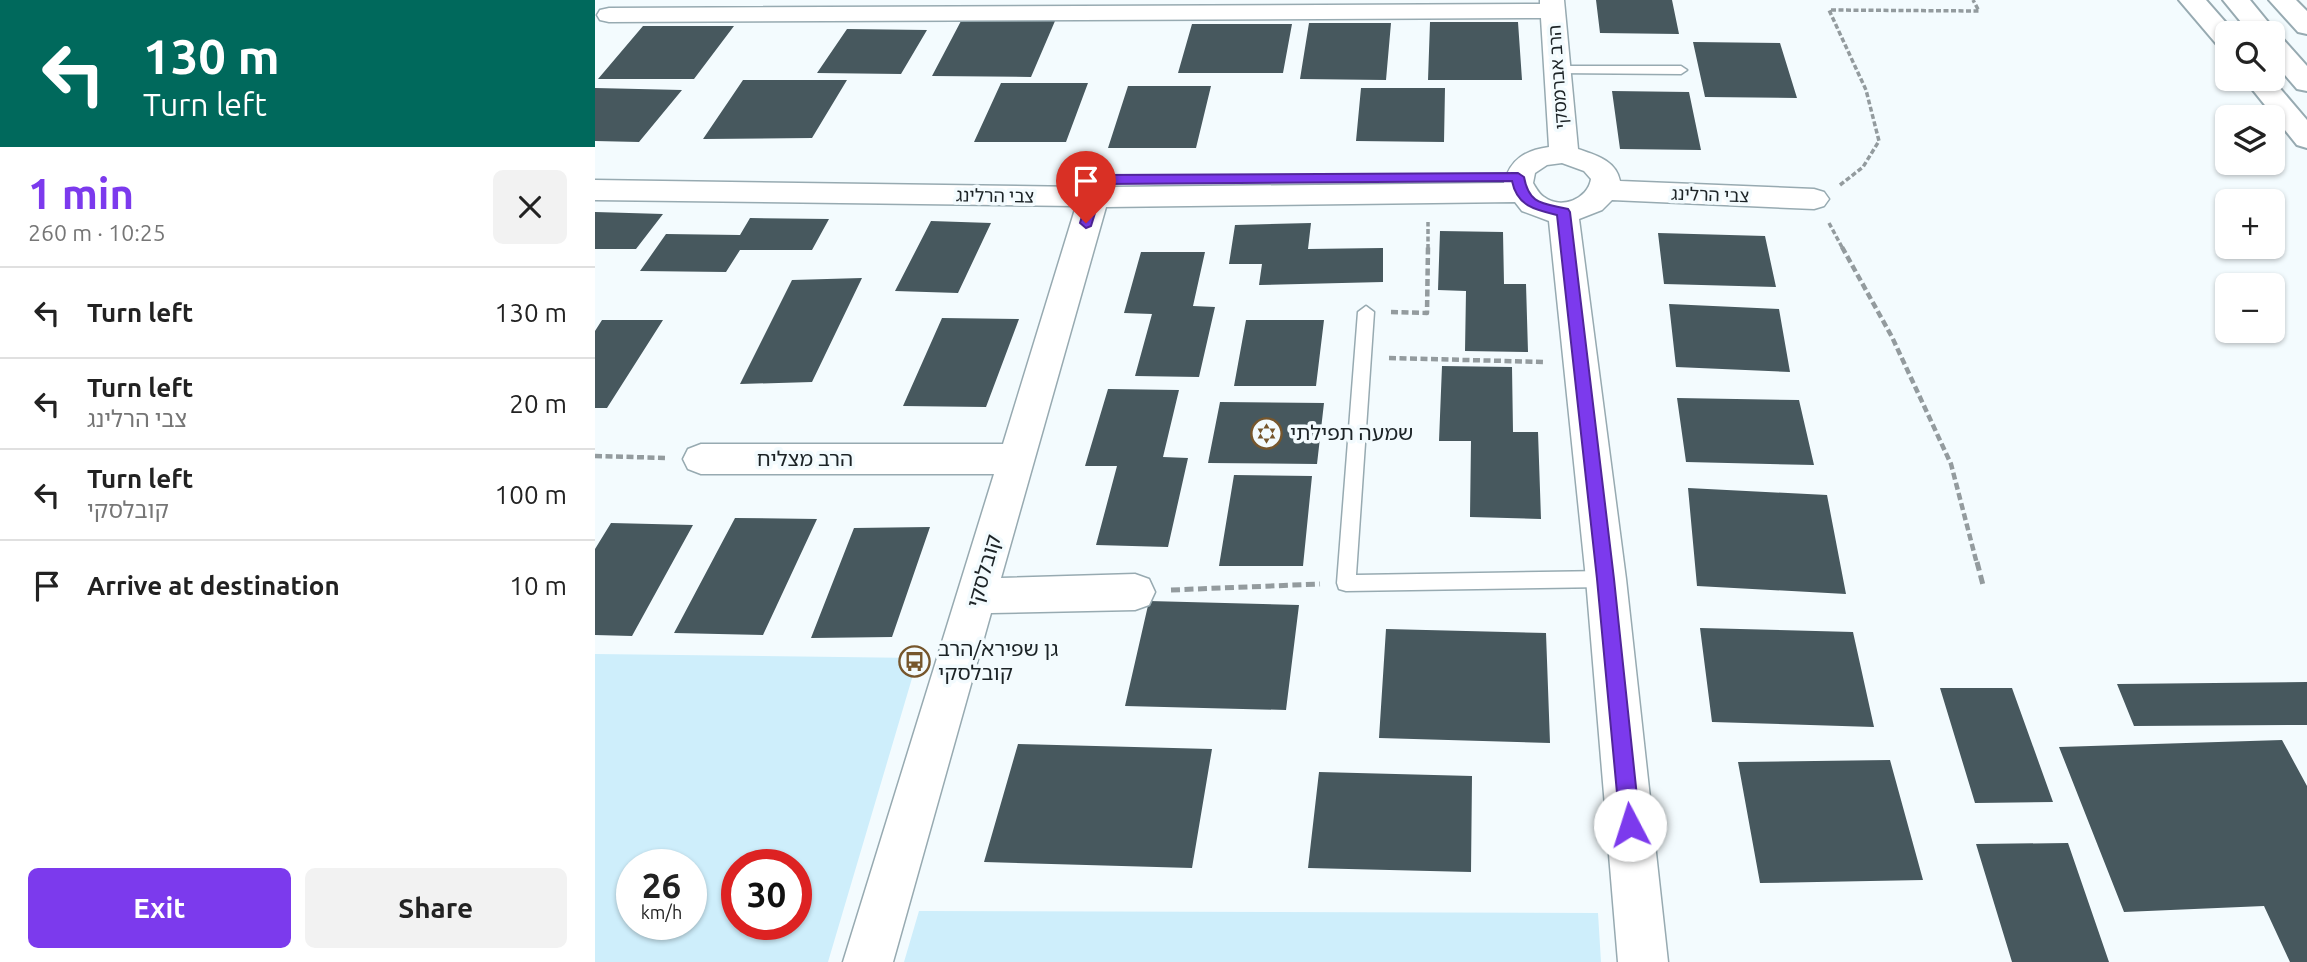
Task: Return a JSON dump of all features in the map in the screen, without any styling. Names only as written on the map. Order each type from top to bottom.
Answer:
[{"type":"main road","points":[[2192,0],[2215,26]]},
{"type":"main road","points":[[2236,0],[2254,21]]},
{"type":"main road","points":[[2282,0],[2307,26]]},
{"type":"main road","points":[[2285,58],[2307,83]]},
{"type":"main road","points":[[2268,91],[2307,139]]},
{"type":"street","points":[[609,15],[1553,5]]},
{"type":"street","name":"הרב אברמסקי","points":[[1553,5],[1564,155]]},
{"type":"street","points":[[1564,155],[1591,163],[1605,180],[1605,190],[1591,206],[1563,212],[1537,206],[1519,184],[1522,169],[1539,157],[1564,155]]},
{"type":"street","name":"צבי הרלינג","points":[[595,173],[1096,188],[1429,193],[1519,184]]},
{"type":"street","name":"צבי הרלינג","points":[[595,190],[1519,184]]},
{"type":"street","name":"קובלסקי","points":[[868,962],[1096,188]]},
{"type":"street","name":"צבי הרלינג","points":[[1605,190],[1815,199]]},
{"type":"street","points":[[1563,212],[1606,579],[1643,962]]},
{"type":"street","name":"הרב מצליח","points":[[701,459],[1016,459]]},
{"type":"street","points":[[977,596],[1135,592]]},
{"type":"lane","points":[[1557,70],[1681,70]]},
{"type":"lane","points":[[1366,312],[1346,583],[1606,579]]},
{"type":"path","points":[[1973,0],[1979,11],[1829,10],[1866,85],[1875,112],[1879,141],[1863,167],[1835,189],[1815,199],[1886,325],[1951,464],[1983,585]]},
{"type":"path","points":[[1366,312],[1427,313],[1429,193]]},
{"type":"path","points":[[1363,358],[1581,363]]},
{"type":"path","points":[[595,456],[701,459]]},
{"type":"path","points":[[1135,592],[1346,583]]},
{"type":"shaded area","points":[[595,654],[918,658],[828,962],[595,962]]},
{"type":"shaded area","points":[[919,911],[1598,913],[1601,962],[904,962]]},
{"type":"building","points":[[1596,0],[1672,0],[1679,34],[1600,33]]},
{"type":"building","points":[[961,21],[1055,21],[1031,77],[932,76]]},
{"type":"building","points":[[1430,22],[1518,22],[1522,80],[1428,80]]},
{"type":"building","points":[[1309,23],[1391,23],[1386,80],[1300,79]]},
{"type":"building","points":[[1192,24],[1292,24],[1283,73],[1178,73]]},
{"type":"building","points":[[643,26],[734,26],[694,79],[598,79]]},
{"type":"building","points":[[847,29],[927,30],[901,74],[817,73]]},
{"type":"building","points":[[1693,42],[1780,43],[1797,98],[1705,97]]},
{"type":"building","points":[[743,80],[847,80],[812,138],[703,139]]},
{"type":"building","points":[[1001,83],[1088,83],[1066,142],[974,142]]},
{"type":"building","points":[[1128,86],[1211,86],[1196,148],[1108,148]]},
{"type":"building","points":[[595,88],[682,90],[639,142],[595,141]]},
{"type":"building","points":[[1361,88],[1445,88],[1444,142],[1356,141]]},
{"type":"building","points":[[1612,91],[1689,92],[1701,150],[1620,149]]},
{"type":"building","points":[[595,212],[663,214],[636,249],[595,249]]},
{"type":"building","points":[[750,218],[829,219],[812,250],[740,250],[726,272],[640,271],[666,234],[740,235]]},
{"type":"building","points":[[931,221],[991,223],[958,293],[895,291]]},
{"type":"building","points":[[1311,223],[1308,249],[1383,248],[1383,282],[1259,285],[1262,264],[1229,264],[1235,225]]},
{"type":"building","points":[[1440,231],[1503,232],[1504,284],[1526,284],[1528,352],[1465,351],[1466,291],[1438,290]]},
{"type":"building","points":[[1658,233],[1765,236],[1776,287],[1664,284]]},
{"type":"building","points":[[1141,252],[1205,252],[1193,306],[1215,307],[1199,377],[1135,376],[1152,314],[1124,313]]},
{"type":"building","points":[[862,278],[812,382],[740,384],[792,280]]},
{"type":"building","points":[[1669,304],[1779,309],[1790,372],[1676,367]]},
{"type":"building","points":[[942,318],[1019,319],[986,407],[903,406]]},
{"type":"building","points":[[602,320],[663,320],[607,408],[595,408],[595,331]]},
{"type":"building","points":[[1246,320],[1324,320],[1316,386],[1234,386]]},
{"type":"building","points":[[1442,366],[1512,367],[1513,432],[1538,432],[1541,519],[1470,517],[1471,441],[1439,441]]},
{"type":"building","points":[[1108,389],[1179,390],[1163,457],[1188,458],[1168,547],[1096,545],[1117,466],[1085,466]]},
{"type":"building","points":[[1677,398],[1799,400],[1814,465],[1686,462]]},
{"type":"building","name":"שמעה תפילתי","points":[[1220,402],[1324,403],[1317,464],[1208,463]]},
{"type":"building","points":[[1234,475],[1312,476],[1303,566],[1219,566]]},
{"type":"building","points":[[1688,488],[1827,495],[1846,594],[1697,586]]},
{"type":"building","points":[[735,518],[817,519],[763,635],[674,633]]},
{"type":"building","points":[[611,523],[693,525],[632,636],[595,635],[595,549]]},
{"type":"building","points":[[930,527],[892,637],[811,638],[854,528]]},
{"type":"building","points":[[1149,601],[1299,605],[1286,710],[1125,706]]},
{"type":"building","points":[[1700,628],[1853,632],[1874,727],[1712,722]]},
{"type":"building","points":[[1386,629],[1546,633],[1550,743],[1379,738]]},
{"type":"building","points":[[2307,682],[2307,725],[2134,726],[2117,684]]},
{"type":"building","points":[[1940,688],[2012,688],[2053,802],[1975,803]]},
{"type":"building","points":[[2282,740],[2307,786],[2307,962],[2290,962],[2264,906],[2124,912],[2059,747]]},
{"type":"building","points":[[1018,744],[1212,749],[1192,868],[984,862]]},
{"type":"building","points":[[1890,760],[1923,880],[1760,883],[1738,762]]},
{"type":"building","points":[[1319,772],[1472,776],[1471,872],[1308,868]]},
{"type":"building","points":[[2068,843],[2109,962],[2012,962],[1976,844]]},
{"type":"place","name":"שמעה תפילתי","points":[[1267,433]]},
{"type":"place","name":"גן שפירא/הרב קובלסקי","points":[[915,661]]},
{"type":"route","points":[[1086,223],[1099,180],[1518,177],[1520,192],[1527,200],[1549,211],[1563,212],[1606,579],[1630,825]]}]
